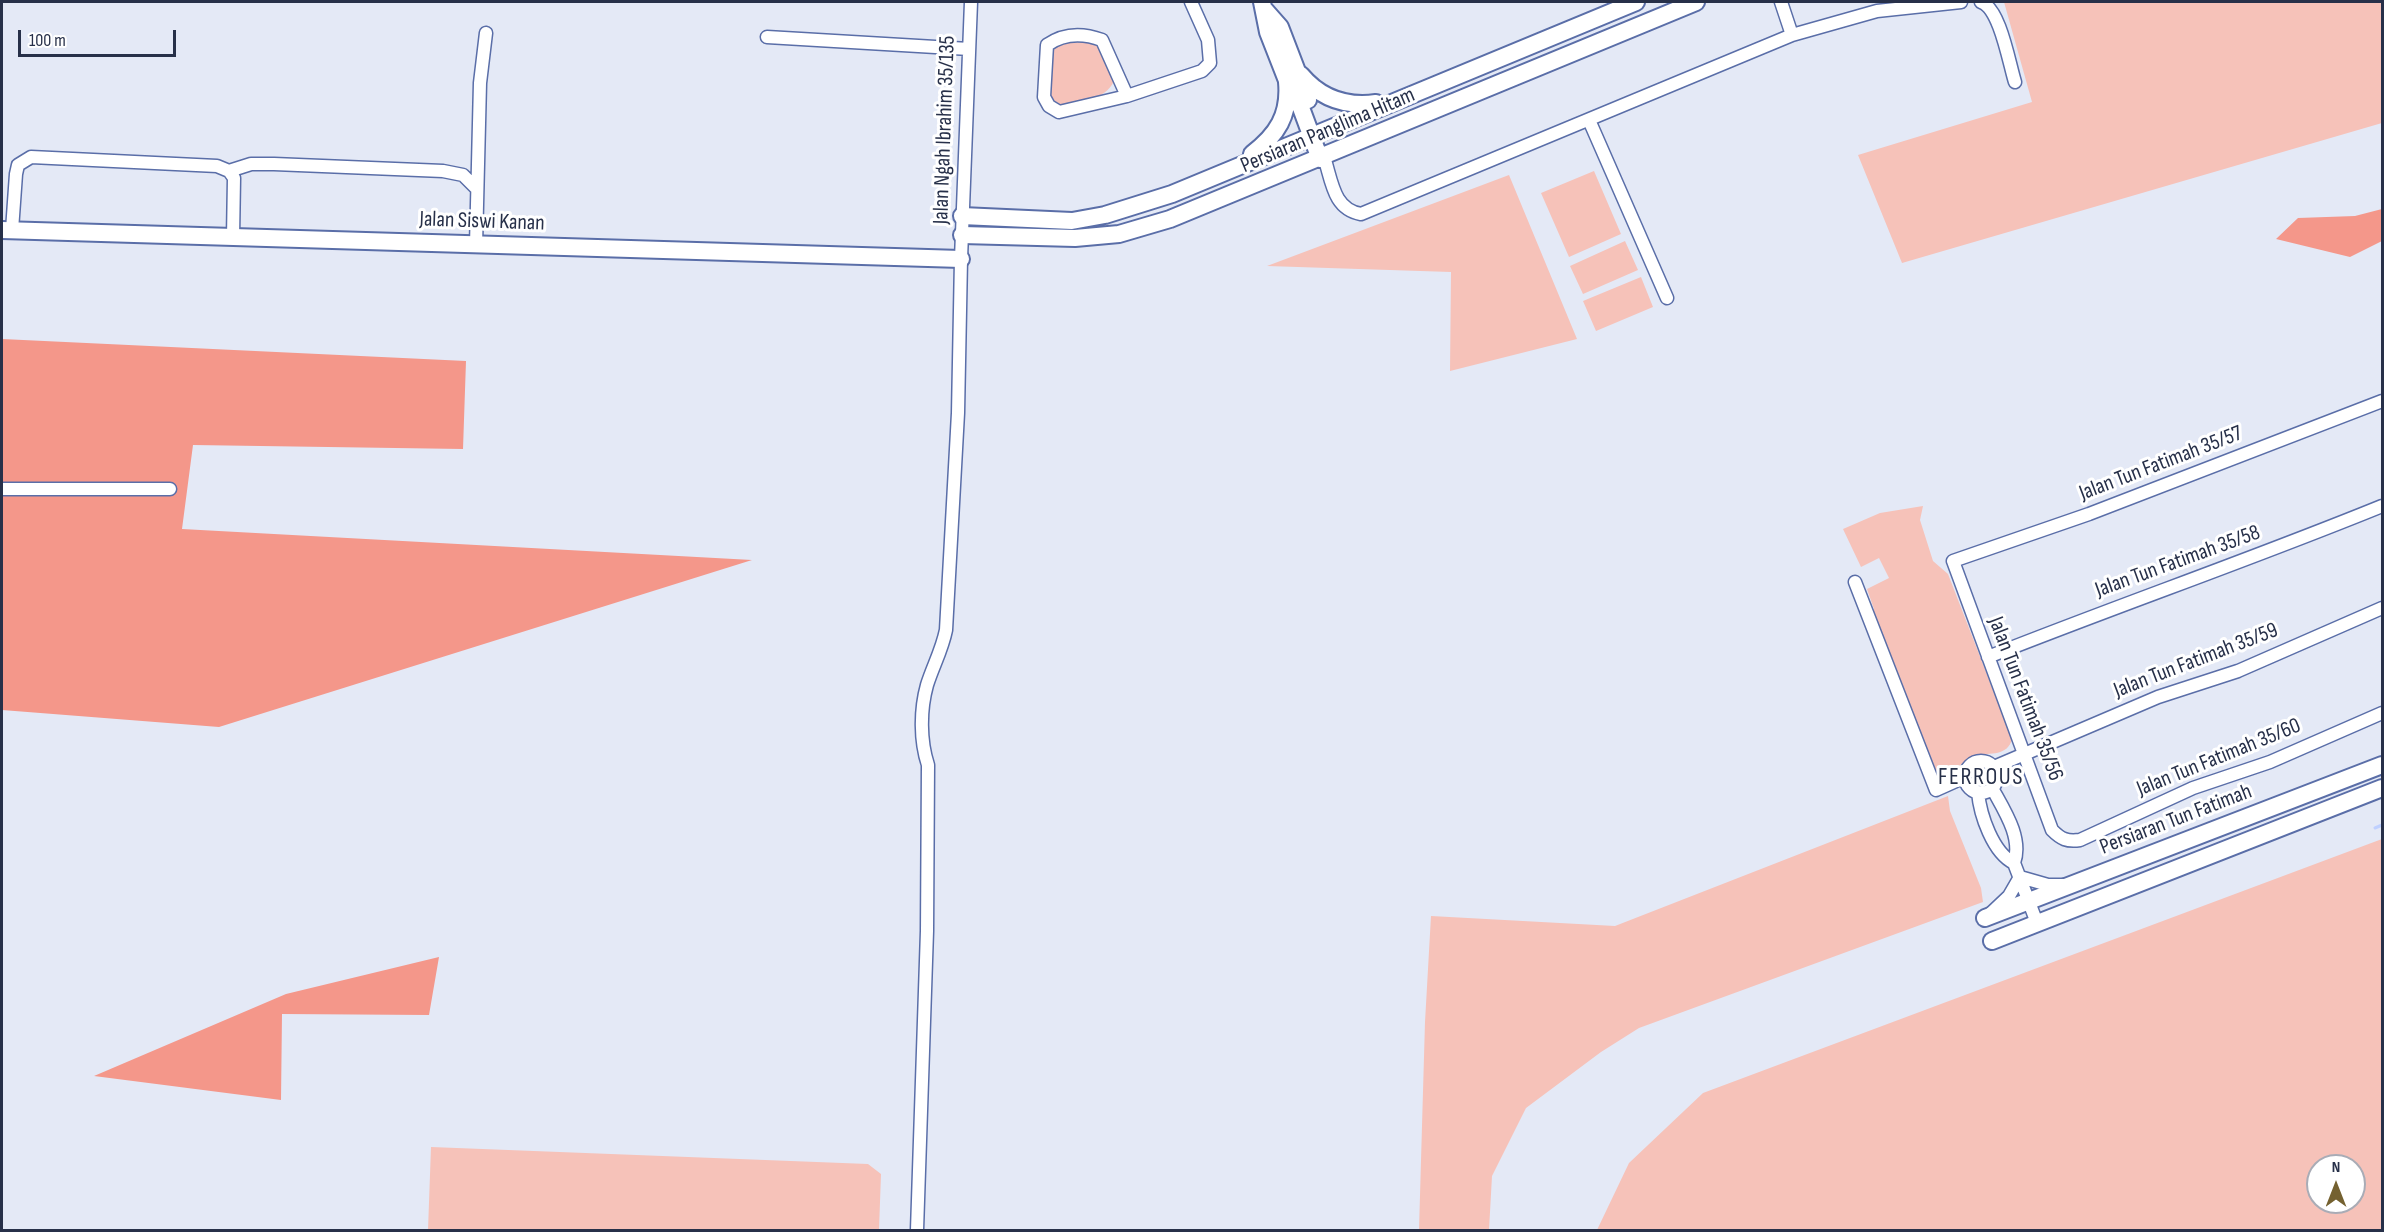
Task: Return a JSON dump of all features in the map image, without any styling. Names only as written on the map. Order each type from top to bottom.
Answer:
[{"type":"street","name":"Jalan Ngah Ibrahim 35/135","points":[[917,1230],[927,919],[928,765],[923,749],[924,709],[927,686],[942,651],[946,630],[958,413],[961,260],[971,2]]},
{"type":"street","points":[[1127,96],[1102,40],[1090,36],[1066,36],[1058,37],[1047,45],[1044,97],[1049,106],[1059,112],[1127,96],[1202,71],[1210,63],[1211,54],[1191,2]]},
{"type":"street","name":"Persiaran Panglima Hitam","points":[[963,216],[1072,221],[1105,215],[1172,194],[1636,2]]},
{"type":"street","name":"Persiaran Panglima Hitam","points":[[962,235],[1075,238],[1119,234],[1170,219],[1696,2]]},
{"type":"street","points":[[1781,2],[1792,35]]},
{"type":"street","points":[[1263,5],[1268,32],[1293,76],[1325,157],[1338,200],[1348,212],[1361,214],[1792,35],[1877,11],[1962,2]]},
{"type":"street","points":[[1981,2],[1992,9],[1995,15],[2015,82]]},
{"type":"street","points":[[476,245],[480,83],[486,33]]},
{"type":"street","points":[[767,37],[969,49]]},
{"type":"street","points":[[1293,76],[1325,97],[1356,106],[1397,100]]},
{"type":"street","points":[[1232,169],[1268,142],[1281,125],[1293,76]]},
{"type":"street","points":[[1589,120],[1667,298]]},
{"type":"street","points":[[7,230],[18,165],[31,157],[217,166],[229,171],[234,178],[233,237]]},
{"type":"street","points":[[229,171],[252,164],[264,164],[443,171],[463,176],[477,189]]},
{"type":"street","name":"Jalan Siswi Kanan","points":[[7,230],[961,260]]},
{"type":"street","name":"Jalan Tun Fatimah 35/57","points":[[1953,561],[2089,514],[2382,401]]},
{"type":"street","points":[[2,489],[170,489]]},
{"type":"street","name":"Jalan Tun Fatimah 35/58","points":[[1988,657],[2121,604],[2285,546],[2382,506]]},
{"type":"street","name":"Jalan Tun Fatimah 35/56","points":[[1953,561],[2052,830],[2060,838],[2070,842]]},
{"type":"street","points":[[1856,582],[1936,790],[1965,777]]},
{"type":"street","name":"Jalan Tun Fatimah 35/59","points":[[1994,767],[2158,697],[2238,671],[2382,608]]},
{"type":"street","name":"Jalan Tun Fatimah 35/60","points":[[2070,842],[2080,840],[2193,788],[2270,762],[2382,713]]},
{"type":"street","points":[[1992,788],[1997,776],[1994,767],[1986,761],[1976,761],[1968,767],[1965,777],[1968,786],[1978,792],[1989,829],[2004,858],[2014,862]]},
{"type":"street","name":"Persiaran Tun Fatimah","points":[[1985,918],[2382,765]]},
{"type":"street","points":[[1978,792],[1992,788]]},
{"type":"street","points":[[1992,788],[2012,826],[2018,851],[2014,862],[2037,923]]},
{"type":"street","name":"Persiaran Tun Fatimah","points":[[1992,941],[2382,788]]},
{"type":"street","points":[[2020,877],[2048,885],[2071,885]]},
{"type":"street","points":[[1985,918],[2009,896],[2020,877]]},
{"type":"shaded area","points":[[2004,2],[2382,2],[2382,123],[1902,263],[1858,155],[2032,102]]},
{"type":"shaded area","points":[[1061,42],[1096,43],[1101,47],[1114,81],[1110,88],[1091,99],[1060,105],[1051,98],[1051,53]]},
{"type":"shaded area","points":[[1594,171],[1621,234],[1569,257],[1541,193]]},
{"type":"shaded area","points":[[1509,175],[1577,339],[1450,371],[1451,272],[1267,266]]},
{"type":"shaded area","points":[[2382,209],[2382,241],[2350,257],[2276,239],[2298,218],[2355,216]]},
{"type":"shaded area","points":[[1625,241],[1638,270],[1583,294],[1570,266]]},
{"type":"shaded area","points":[[1641,277],[1653,307],[1596,331],[1583,301]]},
{"type":"shaded area","points":[[2,339],[466,361],[463,449],[193,445],[182,529],[752,560],[219,727],[2,710]]},
{"type":"shaded area","points":[[1923,506],[1920,520],[1933,561],[1948,574],[2012,739],[2003,751],[1971,757],[1946,773],[1932,768],[1871,611],[1874,609],[1867,589],[1889,578],[1879,558],[1861,567],[1843,529],[1880,513]]},
{"type":"shaded area","points":[[1948,796],[1950,811],[1981,888],[1983,902],[1639,1028],[1601,1052],[1526,1108],[1492,1176],[1489,1230],[1419,1230],[1425,1022],[1431,916],[1615,926]]},
{"type":"shaded area","points":[[2382,839],[2382,1230],[1597,1230],[1629,1163],[1703,1093]]},
{"type":"shaded area","points":[[439,957],[429,1015],[282,1014],[281,1100],[94,1076],[286,994]]},
{"type":"shaded area","points":[[431,1147],[868,1164],[881,1174],[879,1230],[428,1230]]},
{"type":"waterway","points":[[2375,828],[2382,825]]},
{"type":"district","name":"FERROUS","points":[[1981,778]]}]
